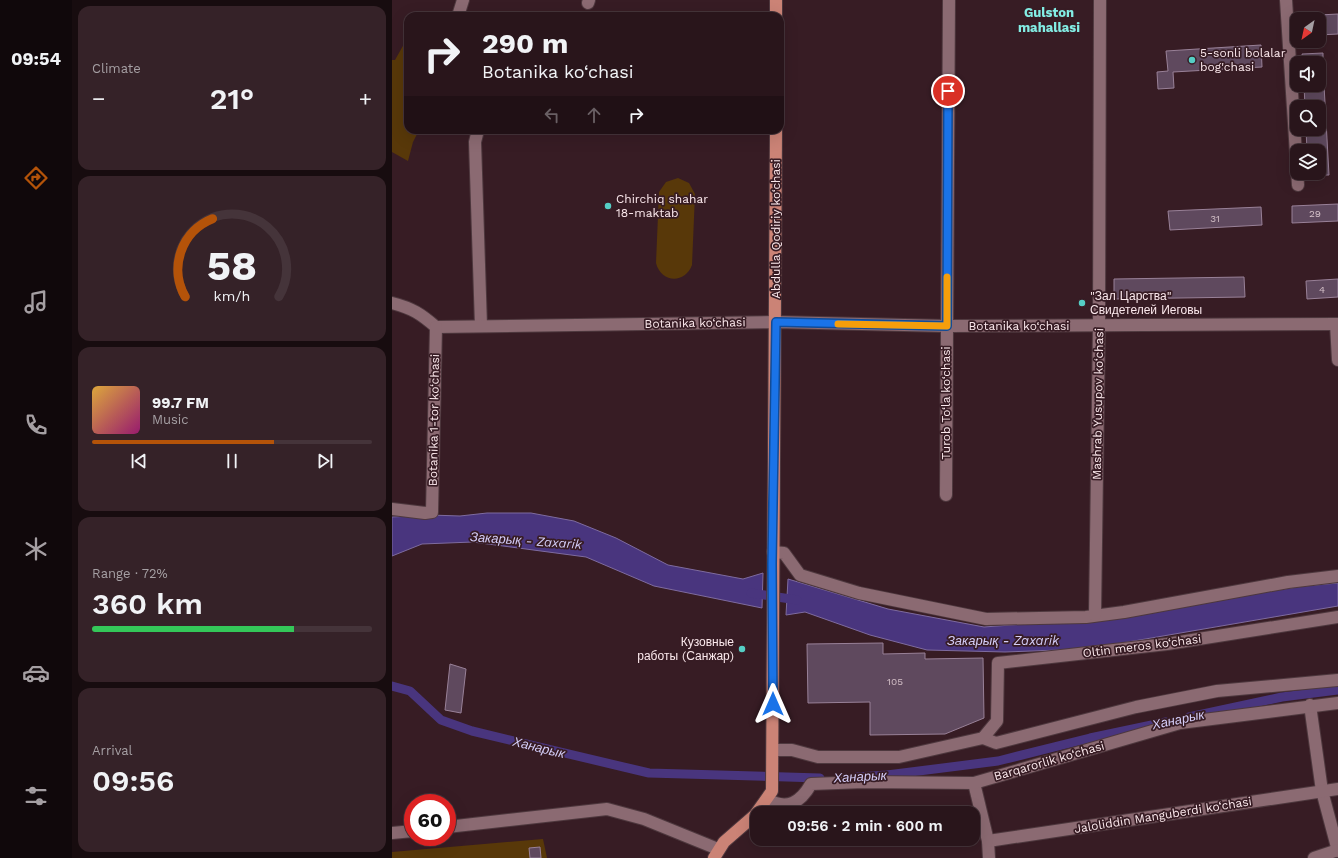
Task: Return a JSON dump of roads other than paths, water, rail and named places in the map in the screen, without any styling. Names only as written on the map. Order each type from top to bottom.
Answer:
[{"type":"main road","points":[[776,0],[776,12]]},
{"type":"main road","name":"Abdulla Qodiriy ko‘chasi","points":[[770,795],[773,750],[772,564],[776,322],[776,134]]},
{"type":"main road","points":[[716,853],[731,834],[755,814],[770,795]]},
{"type":"street","points":[[459,12],[463,0]]},
{"type":"street","name":"Turob To‘la ko‘chasi","points":[[946,495],[949,0]]},
{"type":"street","name":"Mashrab Yusupov ko‘chasi","points":[[1095,615],[1099,326],[1100,0]]},
{"type":"street","points":[[1286,0],[1298,185]]},
{"type":"street","points":[[477,134],[475,142],[481,326]]},
{"type":"street","points":[[392,303],[416,311],[436,328]]},
{"type":"street","name":"Botanika ko‘chasi","points":[[436,328],[481,326],[776,322],[947,326],[1337,324]]},
{"type":"street","points":[[1337,324],[1338,360]]},
{"type":"street","name":"Botanika 1-tor ko‘chasi","points":[[392,509],[425,513],[432,512],[436,328]]},
{"type":"street","points":[[773,552],[784,553],[800,575],[860,593],[986,619],[1095,615],[1124,612],[1288,582],[1338,576]]},
{"type":"street","name":"Oltin meros ko‘chasi","points":[[983,738],[997,721],[998,663],[1167,644],[1338,617]]},
{"type":"street","points":[[773,750],[792,750],[818,757],[899,757],[983,738],[996,743],[1136,707],[1217,691],[1338,680]]},
{"type":"street","name":"Barqarorlik ko‘chasi","points":[[770,795],[777,805],[792,803],[804,796],[811,784],[864,782],[974,783],[1180,723],[1338,702]]},
{"type":"street","points":[[1310,705],[1322,791],[1338,850],[1314,858]]},
{"type":"street","points":[[974,783],[988,841],[989,858]]},
{"type":"street","name":"Jaloliddin Manguberdi ko‘chasi","points":[[988,841],[1338,789]]},
{"type":"street","points":[[456,827],[607,809],[644,819],[716,853]]},
{"type":"street","points":[[392,833],[404,832]]},
{"type":"water","points":[[487,513],[531,513],[574,521],[616,538],[668,565],[743,579],[763,573],[762,608],[654,586],[586,557],[473,542],[422,544],[392,556],[392,517],[430,515],[460,516]]},
{"type":"water","points":[[788,579],[888,609],[984,627],[1065,621],[1304,586],[1338,583],[1338,606],[1087,649],[1005,652],[927,650],[870,635],[805,612],[786,615]]},
{"type":"waterway","name":"Закарық - Zaxarik","points":[[751,593],[797,600]]},
{"type":"waterway","name":"Ханарык","points":[[392,686],[410,691],[441,720],[472,731],[649,773],[820,778]]},
{"type":"waterway","name":"Ханарык","points":[[1189,717],[1282,697],[1338,690]]},
{"type":"waterway","name":"Ханарык","points":[[857,777],[887,775],[998,761],[1090,738],[1166,722]]},
{"type":"place","name":"5-sonli bolalar bog'chasi","points":[[1192,60]]},
{"type":"place","name":"Chirchiq shahar 18-maktab","points":[[608,206]]},
{"type":"place","name":"\"Зал Царства\" Свидетелей Иеговы","points":[[1082,303]]},
{"type":"place","name":"Кузовные работы (Санжар)","points":[[742,649]]},
{"type":"district","name":"Gulston mahallasi","points":[[1049,20]]}]
